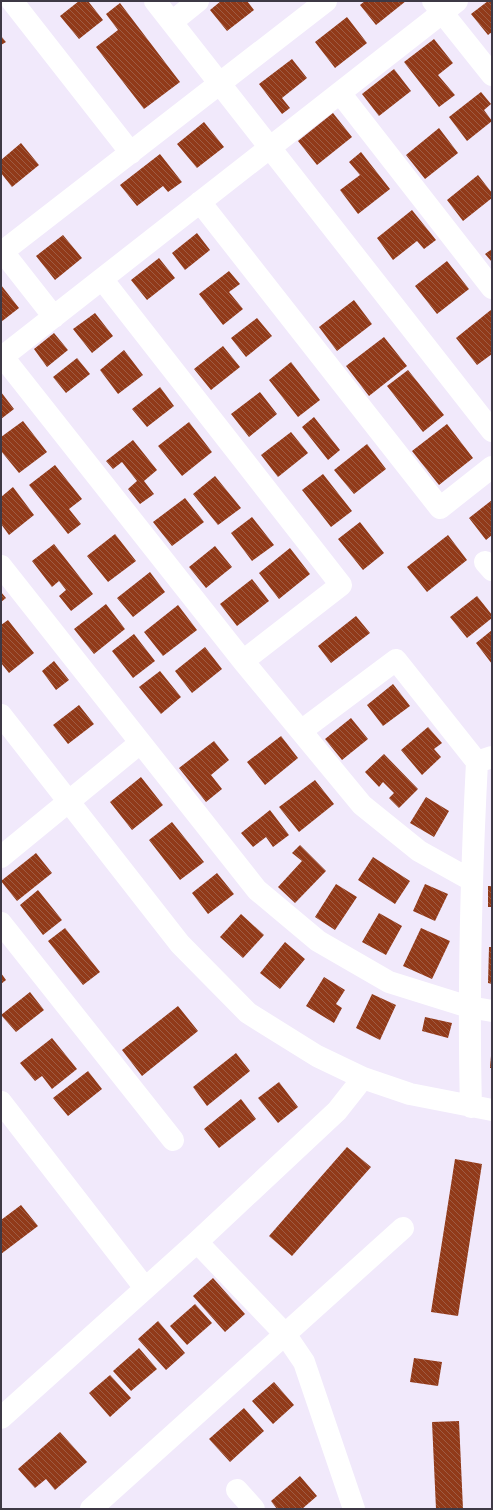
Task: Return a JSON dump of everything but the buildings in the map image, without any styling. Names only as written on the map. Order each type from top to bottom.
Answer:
[{"type":"street","points":[[12,1],[131,153]]},
{"type":"street","points":[[155,1],[492,431]]},
{"type":"street","points":[[172,22],[198,1]]},
{"type":"street","points":[[54,317],[2,252],[326,1]]},
{"type":"street","points":[[471,880],[419,851],[362,805],[243,661],[2,358],[340,93],[444,5],[492,75]]},
{"type":"street","points":[[340,93],[492,288]]},
{"type":"street","points":[[200,202],[440,508],[492,467]]},
{"type":"street","points":[[102,279],[341,584],[243,661]]},
{"type":"street","points":[[1,566],[257,890],[318,941],[389,982],[469,1007],[492,1011]]},
{"type":"street","points":[[1,715],[180,944],[248,1013],[317,1056],[362,1078],[410,1094],[482,1109],[469,1007],[471,880],[484,760],[396,660],[301,731]]},
{"type":"street","points":[[1,857],[140,743]]},
{"type":"street","points":[[1,923],[173,1140]]},
{"type":"street","points":[[1,1418],[197,1242],[337,1111],[362,1078]]},
{"type":"street","points":[[1,1102],[145,1288]]},
{"type":"street","points":[[91,1509],[403,1228]]},
{"type":"street","points":[[197,1242],[286,1334],[304,1362],[352,1508]]},
{"type":"street","points":[[237,1490],[254,1509]]}]
